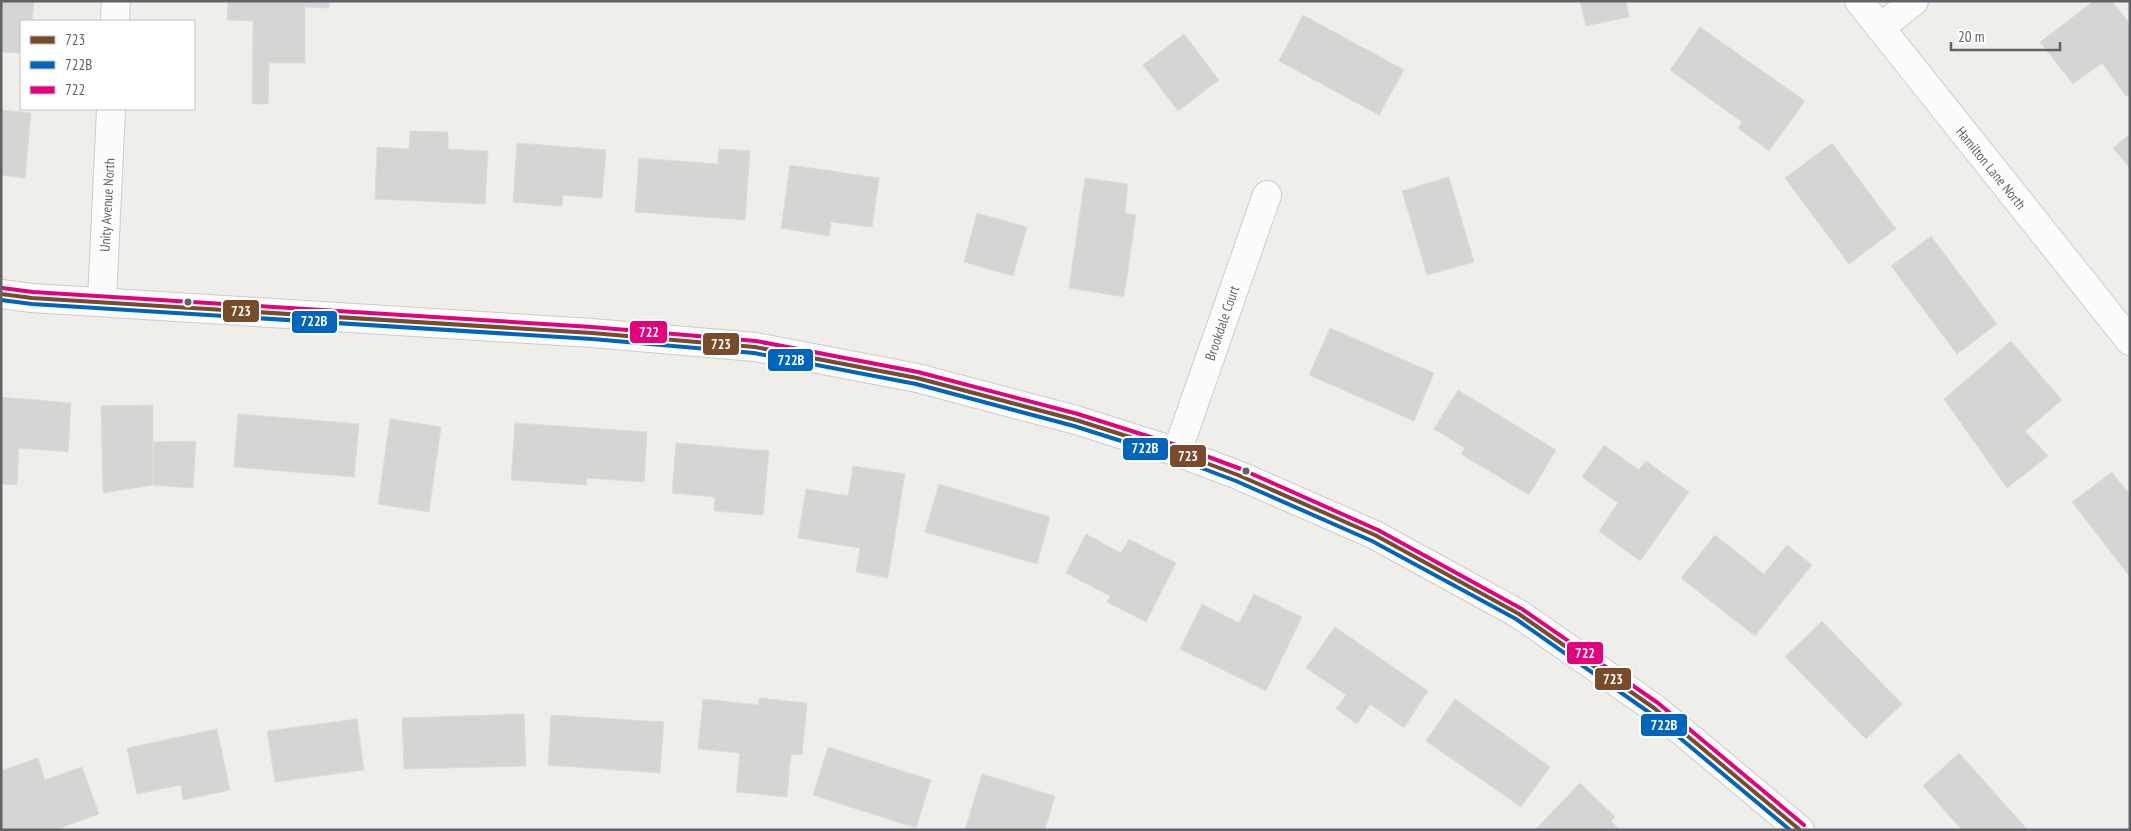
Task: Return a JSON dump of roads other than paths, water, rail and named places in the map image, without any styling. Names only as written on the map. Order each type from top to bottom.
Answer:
[{"type":"street","points":[[116,1],[116,20]]},
{"type":"street","name":"Hamilton Lane North","points":[[1859,1],[2130,341]]},
{"type":"street","points":[[1880,28],[1914,1]]},
{"type":"street","name":"Unity Avenue North","points":[[102,301],[111,110]]},
{"type":"street","name":"Brookdale Court","points":[[1177,452],[1267,195]]},
{"type":"street","points":[[1,294],[32,298],[572,332],[755,346],[917,378],[1076,420],[1177,452],[1238,475],[1375,536],[1519,614],[1654,708],[1800,830]]}]
